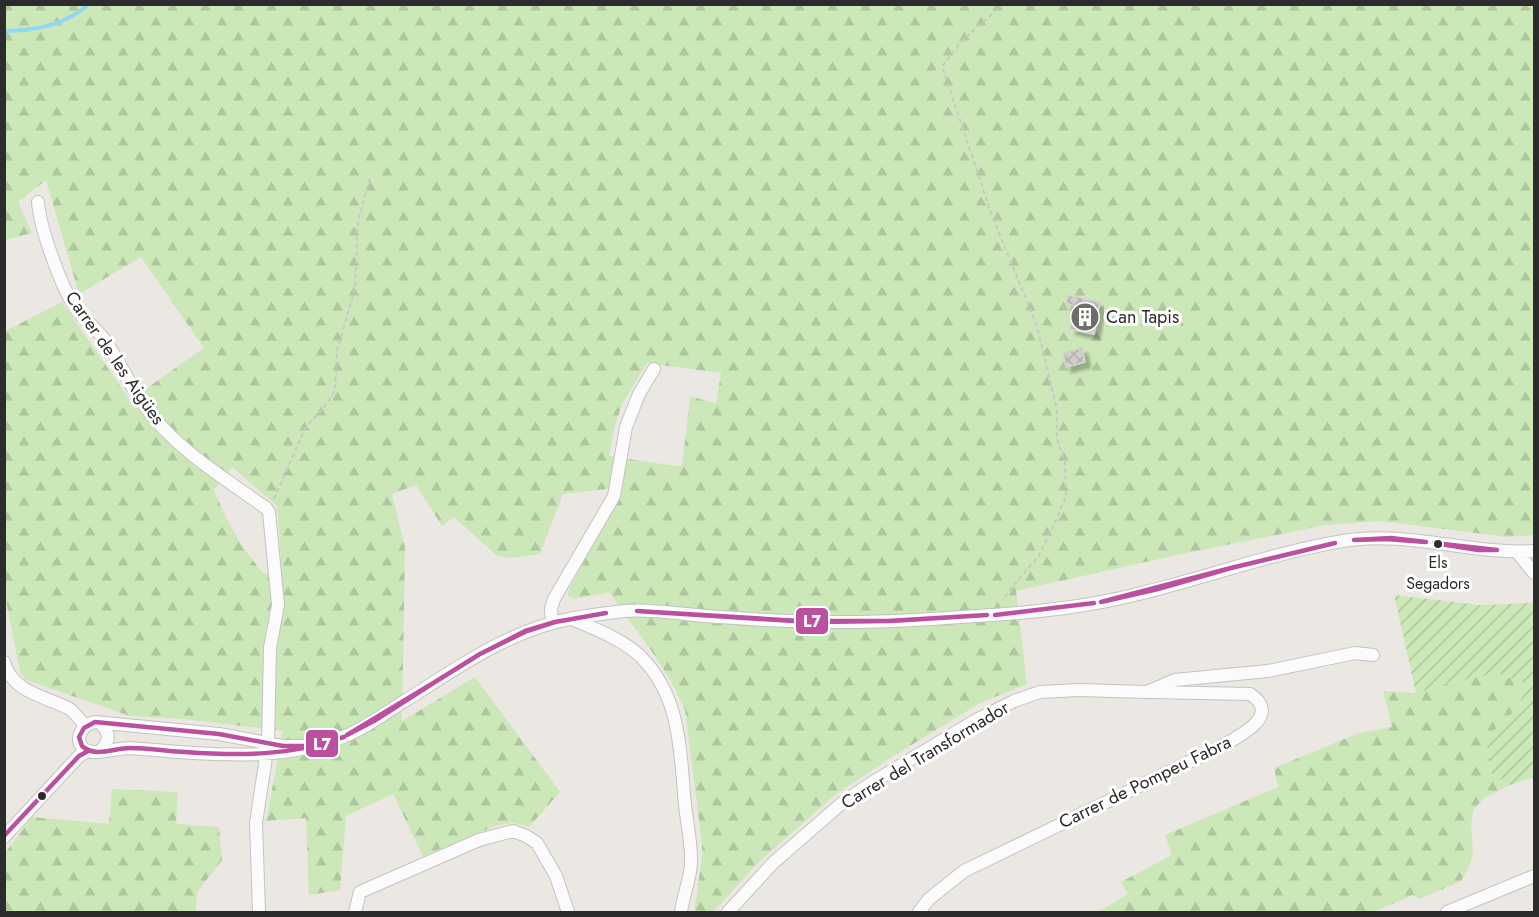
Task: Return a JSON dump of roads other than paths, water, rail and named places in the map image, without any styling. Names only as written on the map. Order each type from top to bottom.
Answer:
[{"type":"street","name":"Carrer de les Aigües","points":[[38,202],[44,229],[68,294],[80,314],[111,349],[144,405],[178,441],[266,507],[269,513],[278,605],[270,648],[267,749]]},
{"type":"street","points":[[552,623],[551,609],[554,599],[614,496],[626,427],[639,394],[654,369]]},
{"type":"street","points":[[88,751],[82,746],[79,738],[84,725],[90,722],[219,734],[283,753],[312,746],[346,736],[490,648],[525,631],[552,623],[612,612],[648,610],[793,621],[891,621],[993,615],[1097,603],[1346,540],[1386,539],[1429,542],[1462,548],[1534,551]]},
{"type":"street","points":[[1517,552],[1534,573]]},
{"type":"street","points":[[571,619],[602,632],[633,651],[662,682],[669,698],[678,741],[692,853],[681,912]]},
{"type":"street","name":"Carrer del Transformador","points":[[728,912],[773,863],[842,803],[978,719],[1014,701],[1040,692],[1078,690],[1147,692],[1175,680],[1268,670],[1348,654],[1373,655]]},
{"type":"street","points":[[4,662],[8,674],[26,690],[70,709],[84,725]]},
{"type":"street","name":"Carrer de Pompeu Fabra","points":[[919,912],[929,899],[964,872],[1218,748],[1253,728],[1259,721],[1261,712],[1256,698],[1250,694],[1147,692]]},
{"type":"street","points":[[101,724],[109,737],[101,750]]},
{"type":"street","points":[[4,837],[79,756],[88,751],[125,748],[212,754],[267,749]]},
{"type":"street","points":[[259,912],[255,833],[267,749]]},
{"type":"street","points":[[355,912],[360,892],[479,840],[513,831],[537,843],[556,876],[568,912]]},
{"type":"street","points":[[1447,912],[1534,876]]},
{"type":"waterway","points":[[4,31],[27,30],[60,22],[89,4]]},
{"type":"place","name":"Can Tapis","points":[[1085,317]]},
{"type":"place","name":"Els Segadors","points":[[1438,544]]}]
